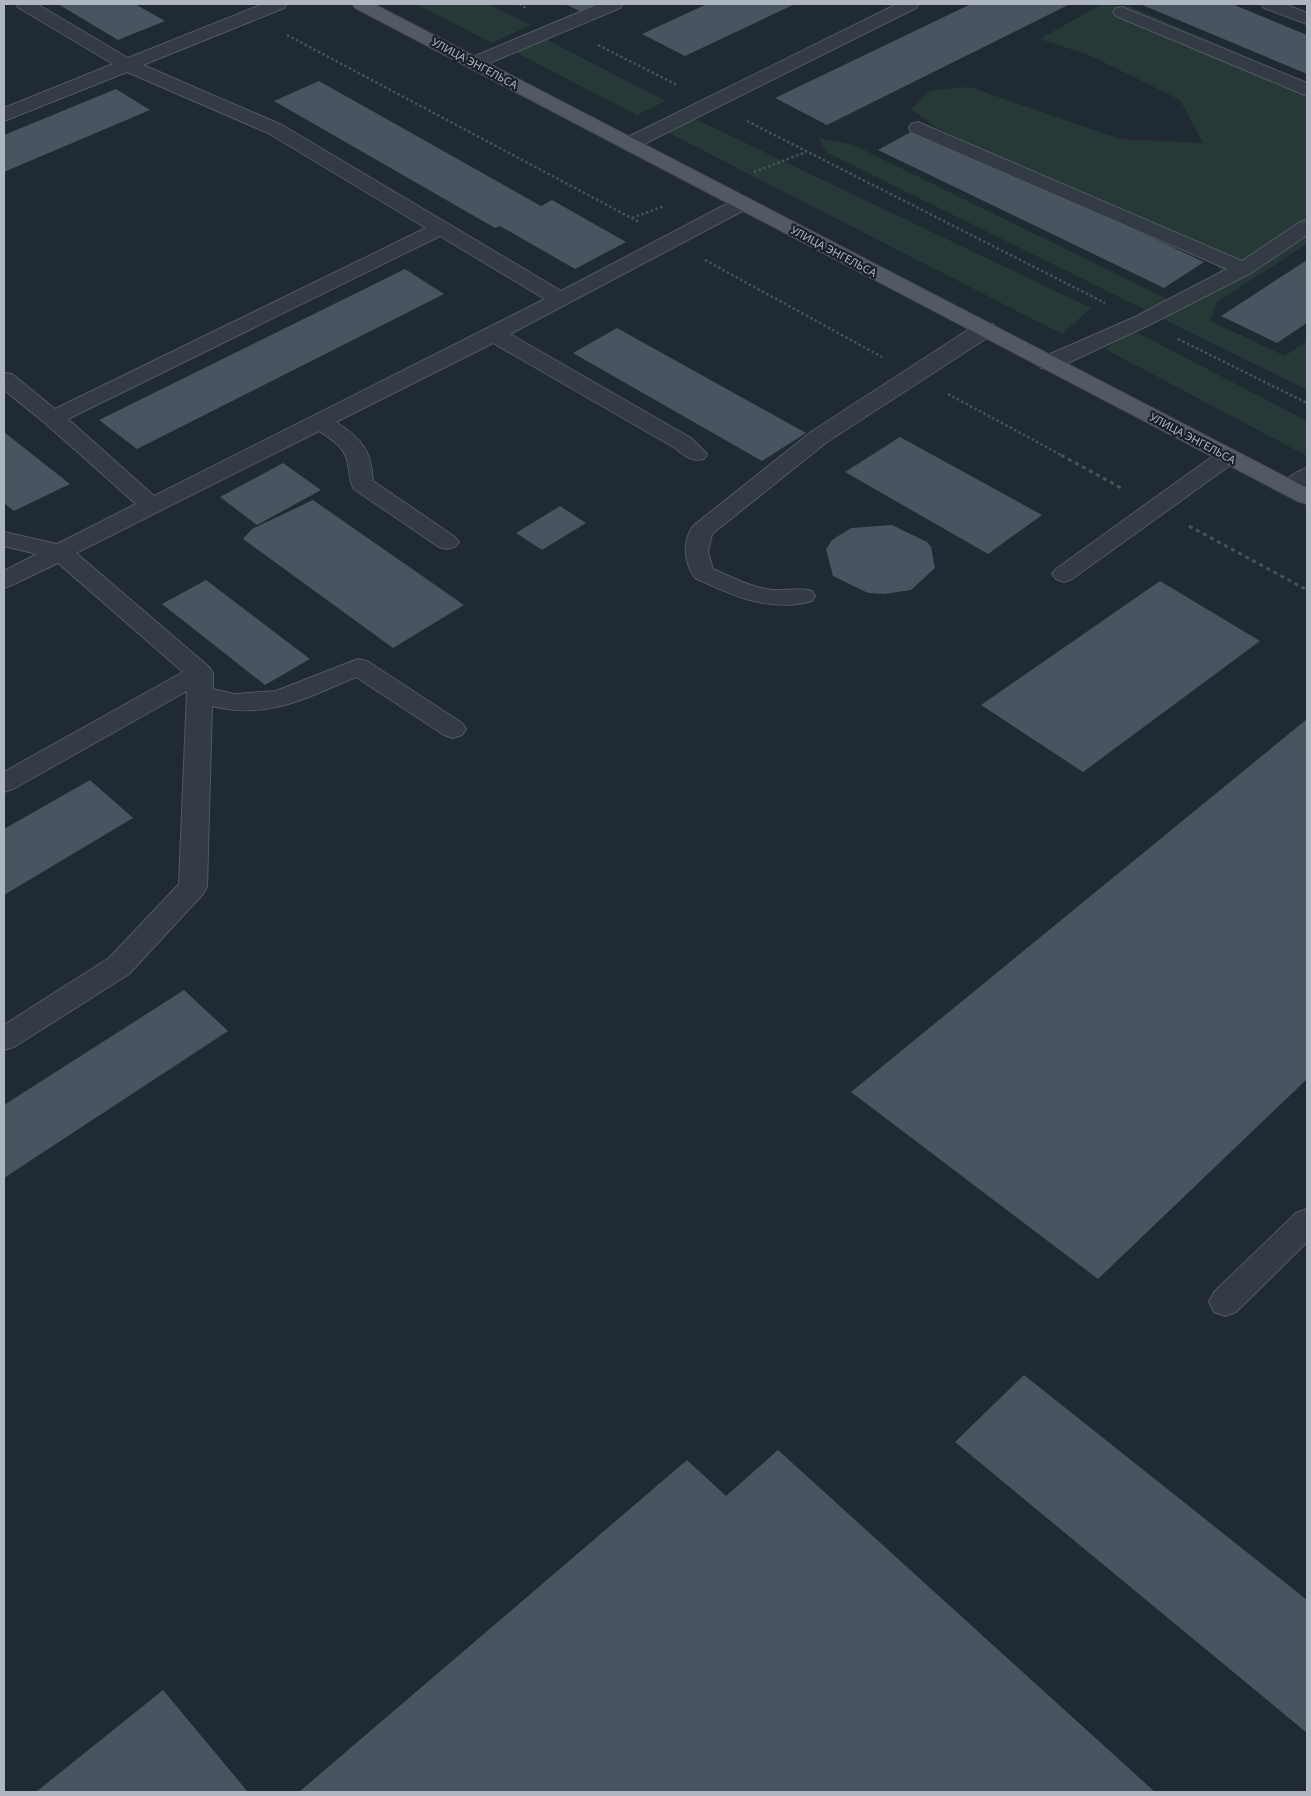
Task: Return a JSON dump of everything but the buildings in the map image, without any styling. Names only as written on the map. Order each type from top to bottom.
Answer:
[{"type":"main road","name":"УЛИЦА ЭНГЕЛЬСА","points":[[362,4],[1228,456],[1302,487]]},
{"type":"lane","points":[[25,4],[125,64],[275,129],[560,299]]},
{"type":"lane","points":[[4,115],[125,64],[278,4]]},
{"type":"lane","points":[[474,63],[614,4]]},
{"type":"lane","points":[[629,144],[910,4]]},
{"type":"lane","points":[[1270,4],[1307,19]]},
{"type":"lane","points":[[1122,12],[1307,90]]},
{"type":"lane","points":[[918,128],[1244,269]]},
{"type":"lane","points":[[4,580],[494,334],[743,203]]},
{"type":"lane","points":[[1049,362],[1142,322],[1244,269],[1307,226]]},
{"type":"lane","points":[[53,418],[442,228]]},
{"type":"lane","points":[[803,596],[785,599],[748,594],[703,573],[696,552],[701,532],[819,437],[985,329]]},
{"type":"lane","points":[[494,334],[683,443],[696,454]]},
{"type":"lane","points":[[4,379],[53,418],[152,506]]},
{"type":"lane","points":[[320,421],[353,444],[361,462],[362,484],[447,542]]},
{"type":"lane","points":[[1064,574],[1228,456]]},
{"type":"lane","points":[[4,539],[60,552],[200,684],[234,703],[280,699],[358,667],[453,729]]},
{"type":"lane","points":[[4,783],[200,684]]},
{"type":"lane","points":[[4,1039],[119,966],[193,887],[200,684]]},
{"type":"lane","points":[[1225,1302],[1307,1222]]},
{"type":"path","points":[[519,4],[1142,322],[1307,403]]},
{"type":"path","points":[[250,15],[632,218],[670,241],[1307,590]]},
{"type":"green space","points":[[416,4],[488,4],[531,25],[492,43]]},
{"type":"green space","points":[[1100,5],[1129,6],[1307,83],[1307,244],[1217,302],[1210,321],[1285,356],[1307,341],[1307,390],[826,152],[819,138],[854,145],[1169,300],[1220,271],[1204,248],[937,128],[911,109],[931,90],[970,87],[1120,139],[1203,143],[1180,100],[1089,55],[1040,39]]},
{"type":"green space","points":[[545,39],[666,101],[637,115],[515,52]]},
{"type":"green space","points":[[691,117],[1091,308],[1062,334],[661,129]]},
{"type":"green space","points":[[1134,331],[1307,421],[1307,456],[1105,349]]}]
